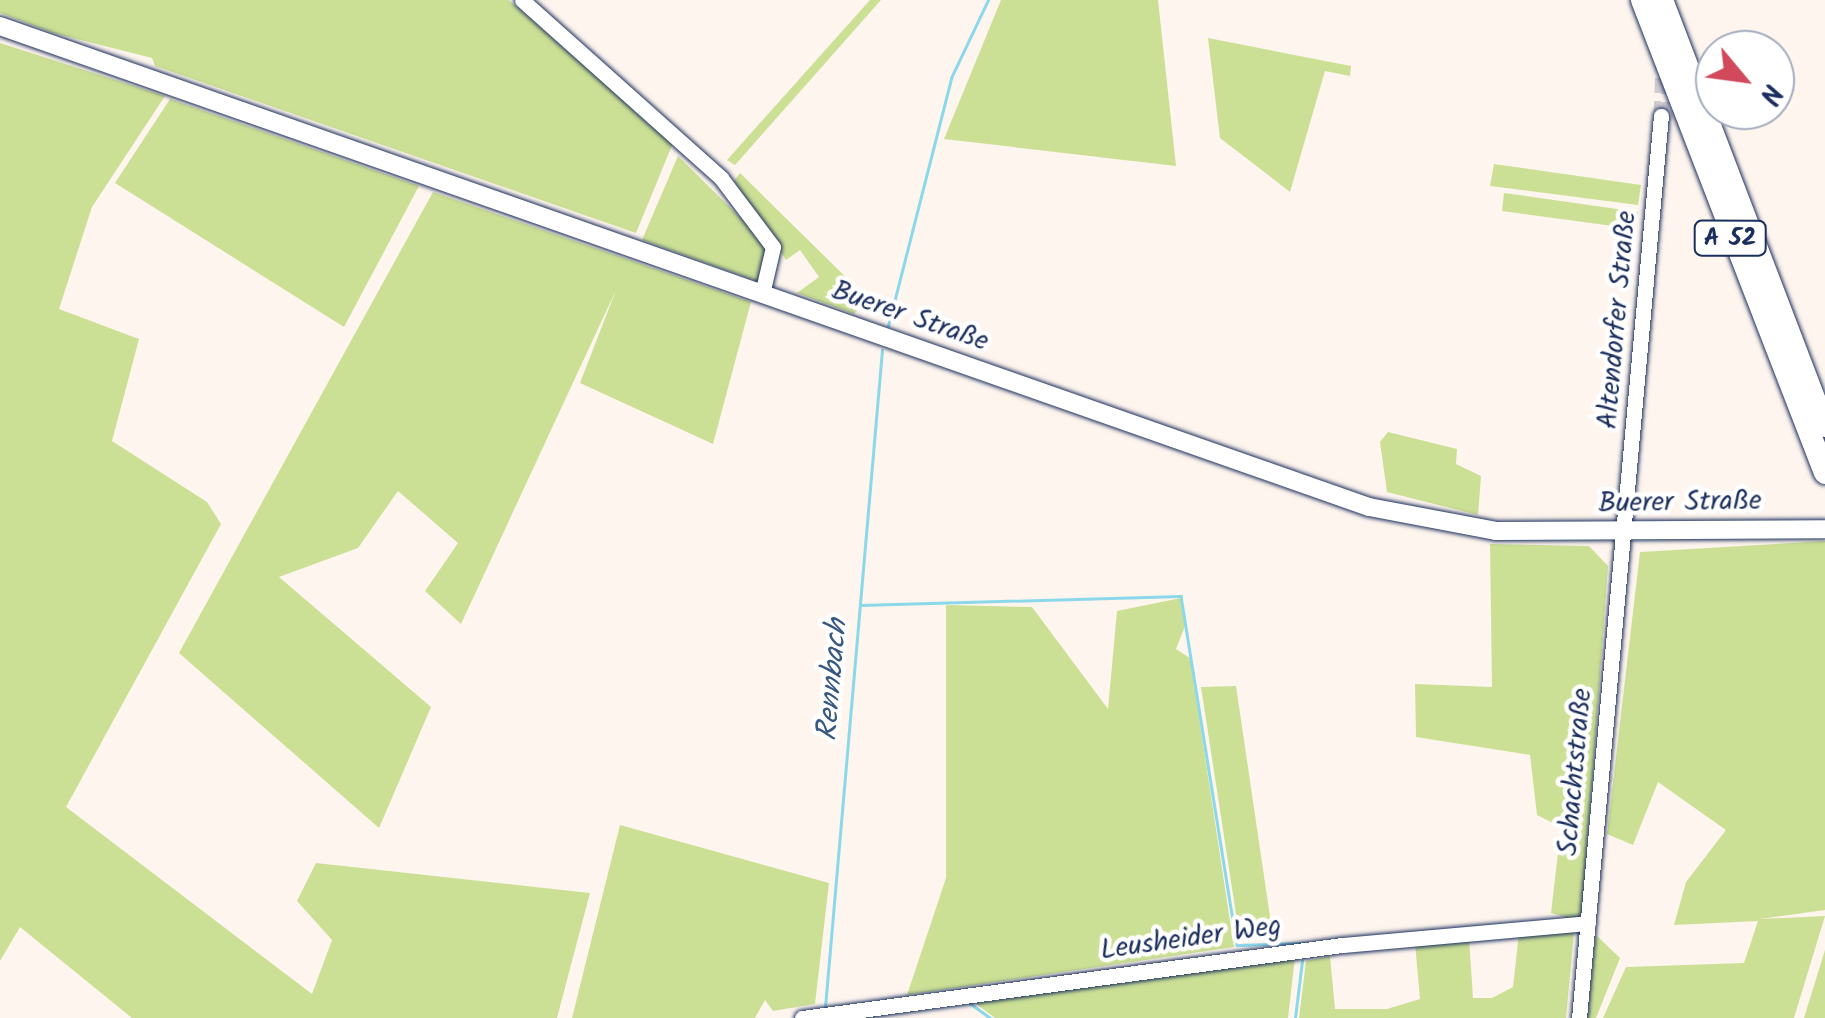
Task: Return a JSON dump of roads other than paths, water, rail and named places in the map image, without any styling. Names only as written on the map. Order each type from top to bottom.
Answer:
[{"type":"highway","name":"A 52","points":[[1642,0],[1825,473]]},
{"type":"highway","name":"A 52","points":[[1662,0],[1825,426]]},
{"type":"main road","name":"Buerer Straße","points":[[0,26],[1369,507],[1496,531],[1825,529]]},
{"type":"street","points":[[522,0],[721,178],[773,247],[762,294]]},
{"type":"street","name":"Altendorfer Straße","points":[[1624,530],[1661,116]]},
{"type":"street","name":"Schachtstraße","points":[[1579,1018],[1624,530]]},
{"type":"street","name":"Leusheider Weg","points":[[802,1018],[1323,947],[1588,923]]},
{"type":"waterway","name":"Rennbach","points":[[888,326],[951,78],[988,0]]},
{"type":"waterway","name":"Rennbach","points":[[825,1007],[882,350]]},
{"type":"waterway","points":[[860,605],[1181,596],[1237,945],[1304,943]]},
{"type":"waterway","points":[[1295,1018],[1302,961]]},
{"type":"waterway","points":[[967,1001],[990,1018]]},
{"type":"tunnel","points":[[1661,116],[1663,64]]}]
